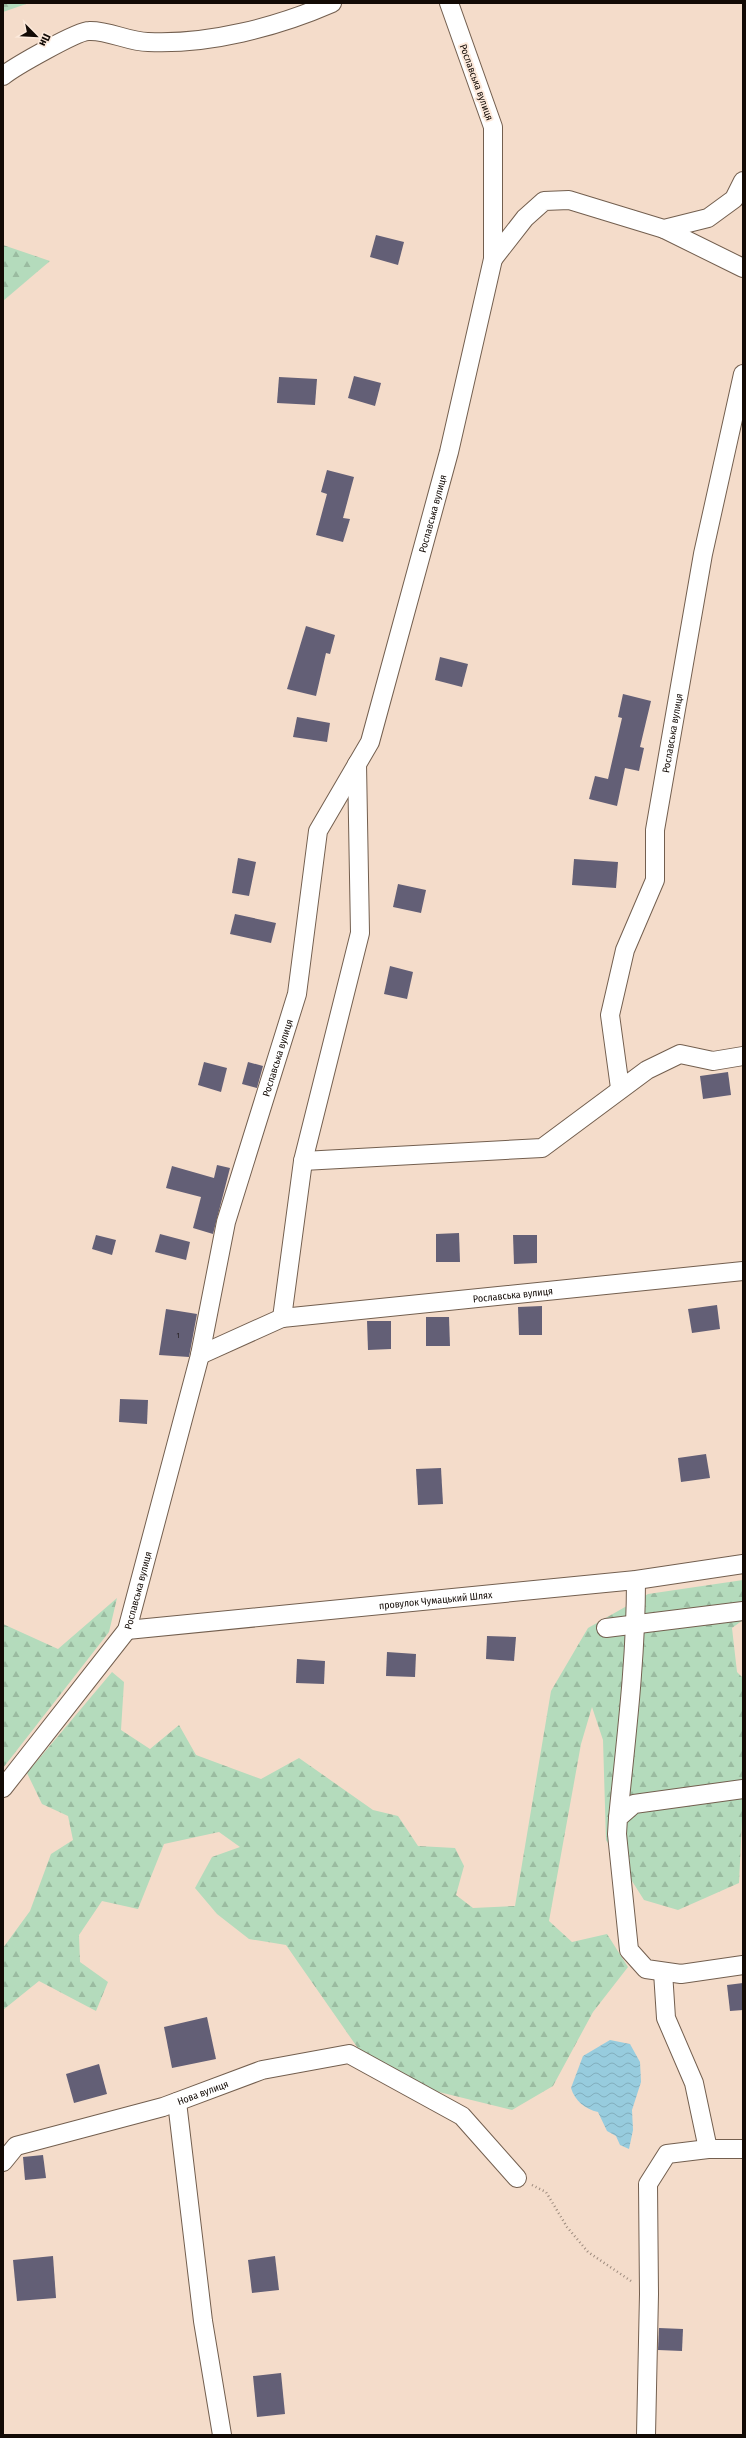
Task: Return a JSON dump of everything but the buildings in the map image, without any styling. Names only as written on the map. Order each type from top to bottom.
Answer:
[{"type":"street","points":[[3,76],[17,65],[88,30],[148,42],[211,39],[306,14],[332,3]]},
{"type":"street","name":"Рославська вулиця","points":[[3,1788],[127,1630],[200,1356],[226,1222],[297,994],[318,831],[370,742],[449,452],[493,259],[493,128],[448,4]]},
{"type":"street","points":[[664,229],[708,218],[734,199],[743,181]]},
{"type":"street","name":"Рославська вулиця","points":[[493,259],[525,218],[544,201],[569,200],[664,229],[743,268]]},
{"type":"street","name":"Рославська вулиця","points":[[620,1088],[610,1015],[625,950],[655,880],[656,822],[703,554],[743,374]]},
{"type":"street","points":[[282,1318],[303,1161],[360,933],[357,764]]},
{"type":"street","points":[[303,1161],[542,1148],[620,1088],[647,1070],[680,1054],[714,1061],[743,1056]]},
{"type":"street","name":"Рославська вулиця","points":[[200,1356],[282,1318],[743,1271]]},
{"type":"street","name":"провулок Чумацький Шлях","points":[[127,1630],[636,1580],[743,1564]]},
{"type":"street","points":[[636,1580],[636,1624],[617,1834],[629,1950],[646,1969],[663,1972],[680,1974],[743,1964]]},
{"type":"street","points":[[606,1628],[743,1611]]},
{"type":"street","points":[[618,1818],[634,1804],[743,1789]]},
{"type":"street","points":[[663,1972],[666,2018],[694,2083],[708,2149]]},
{"type":"street","name":"Нова вулиця","points":[[222,2435],[203,2321],[177,2102],[262,2070],[349,2054],[462,2116],[518,2178]]},
{"type":"street","points":[[3,2162],[16,2146],[177,2102]]},
{"type":"street","points":[[646,2435],[649,2294],[648,2184],[667,2154],[708,2149],[743,2149]]},
{"type":"path","points":[[518,2178],[546,2192],[567,2227],[588,2252],[649,2294]]},
{"type":"green space","points":[[3,3],[29,3],[3,12]]},
{"type":"green space","points":[[3,245],[50,261],[3,301]]},
{"type":"green space","points":[[743,1580],[743,1620],[732,1628],[737,1672],[743,1678],[743,1800],[739,1883],[678,1910],[644,1900],[606,1840],[603,1740],[592,1707],[581,1744],[549,1921],[572,1942],[607,1934],[628,1967],[593,2012],[553,2086],[512,2110],[378,2077],[286,1945],[249,1939],[217,1914],[195,1888],[212,1857],[240,1847],[219,1832],[164,1844],[138,1909],[102,1901],[79,1935],[80,1962],[108,1982],[96,2011],[39,1981],[3,2010],[3,1948],[30,1911],[51,1854],[73,1840],[68,1816],[42,1804],[27,1773],[112,1672],[124,1682],[121,1730],[150,1749],[179,1725],[196,1755],[261,1779],[299,1758],[373,1810],[398,1816],[418,1846],[455,1848],[464,1866],[456,1895],[473,1908],[515,1906],[551,1691],[588,1628],[648,1594]]},
{"type":"green space","points":[[117,1598],[109,1632],[3,1768],[3,1624],[58,1649]]},
{"type":"water","points":[[610,2040],[630,2044],[640,2062],[641,2082],[632,2110],[633,2130],[629,2149],[620,2145],[616,2136],[607,2131],[598,2112],[585,2107],[578,2101],[571,2088],[583,2056]]}]
